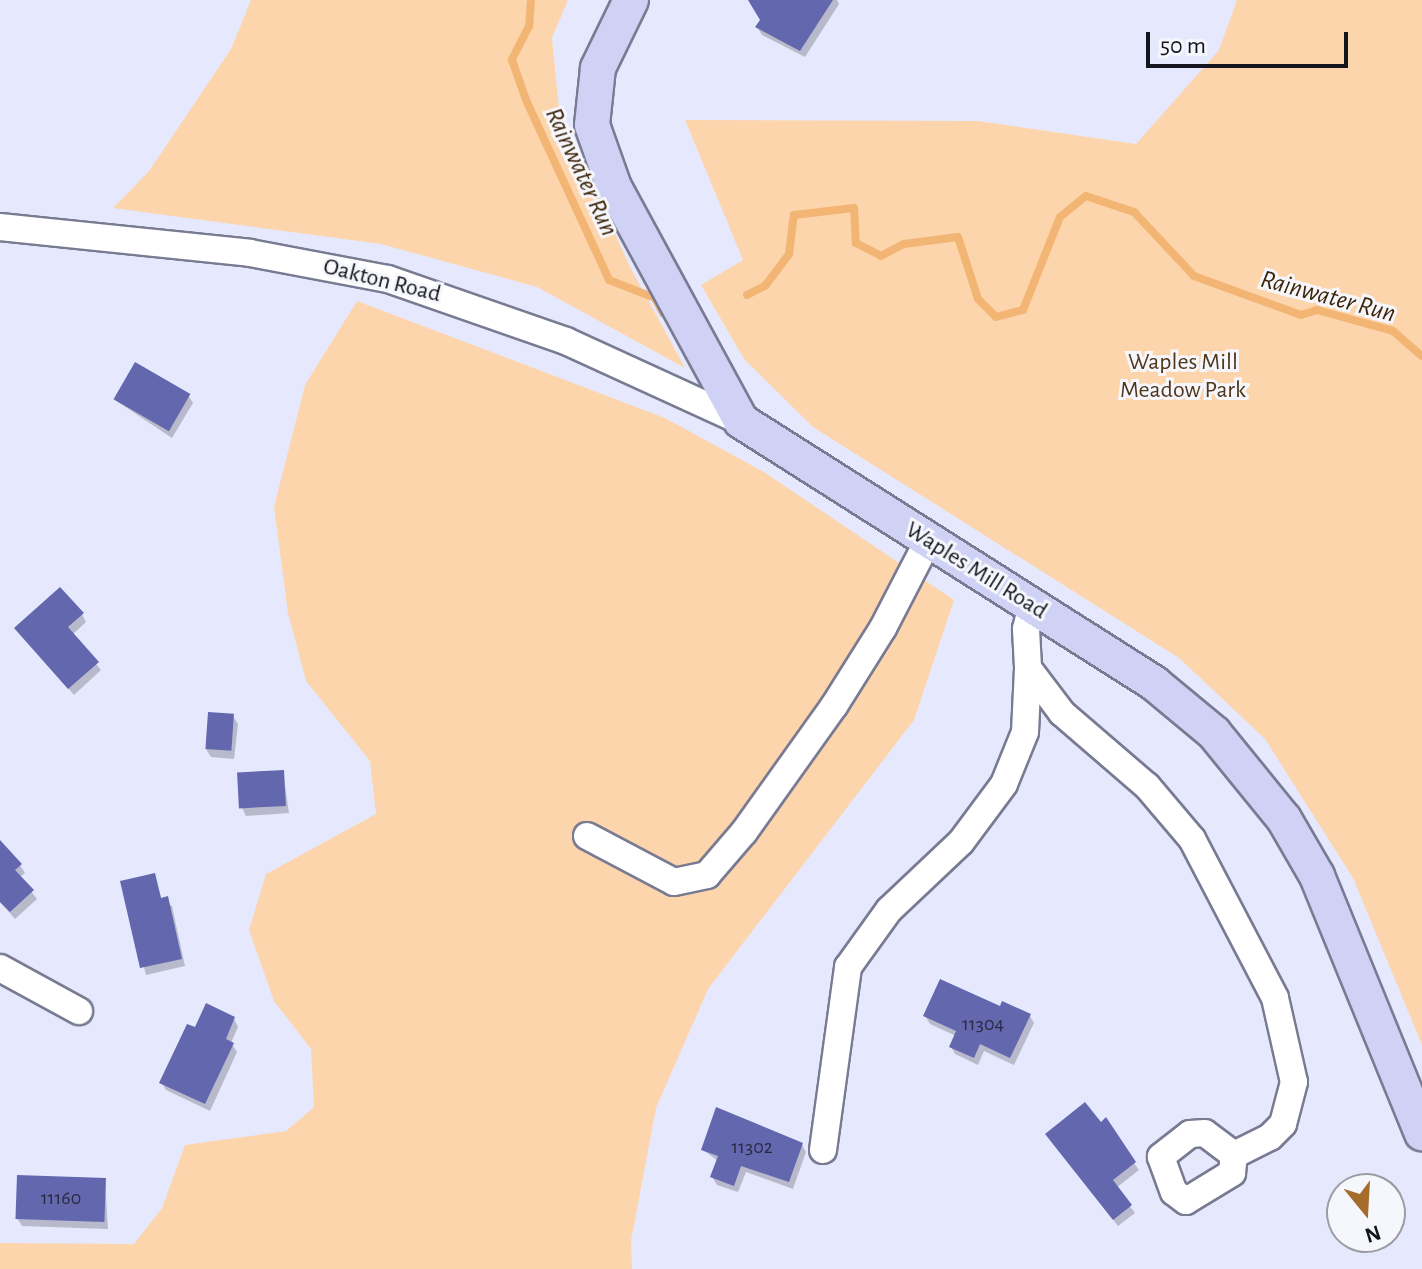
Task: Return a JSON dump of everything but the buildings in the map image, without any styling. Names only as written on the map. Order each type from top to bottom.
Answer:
[{"type":"main road","name":"Waples Mill Road","points":[[631,0],[598,68],[592,125],[614,187],[741,421],[1032,605],[1186,708],[1240,761],[1284,819],[1342,929],[1422,1133]]},
{"type":"street","name":"Oakton Road","points":[[0,227],[250,253],[388,279],[566,341],[741,421]]},
{"type":"street","points":[[587,836],[674,882],[707,875],[744,832],[834,706],[883,628],[928,541]]},
{"type":"street","points":[[823,1150],[848,967],[889,910],[961,842],[1004,784],[1025,732],[1026,629],[1032,605]]},
{"type":"street","points":[[1028,668],[1062,713],[1147,786],[1192,839],[1266,974],[1290,1050],[1290,1106],[1270,1137],[1234,1155]]},
{"type":"street","points":[[0,968],[79,1011]]},
{"type":"green space","points":[[251,0],[568,0],[552,38],[559,109],[630,267],[685,368],[537,287],[381,244],[113,208],[149,171],[231,49]]},
{"type":"green space","name":"Waples Mill Meadow Park","points":[[1237,0],[1422,0],[1422,1045],[1353,878],[1265,739],[1179,658],[813,427],[744,359],[701,285],[743,260],[685,120],[978,121],[1136,144],[1219,50]]},
{"type":"green space","points":[[357,301],[665,418],[764,472],[954,600],[914,720],[708,989],[656,1108],[631,1241],[632,1269],[0,1269],[0,1243],[134,1244],[162,1208],[185,1145],[286,1131],[314,1107],[311,1049],[274,1001],[249,930],[266,874],[376,814],[370,761],[306,681],[288,613],[274,507],[305,385]]},
{"type":"waterway","name":"Rainwater Run","points":[[531,0],[529,26],[512,60],[526,100],[609,280],[655,298],[663,313]]},
{"type":"waterway","name":"Rainwater Run","points":[[747,295],[765,286],[789,254],[794,215],[854,208],[856,243],[881,256],[904,244],[958,237],[978,299],[996,317],[1023,310],[1060,217],[1086,196],[1134,212],[1194,276],[1301,315],[1317,310],[1393,331],[1422,356]]}]
